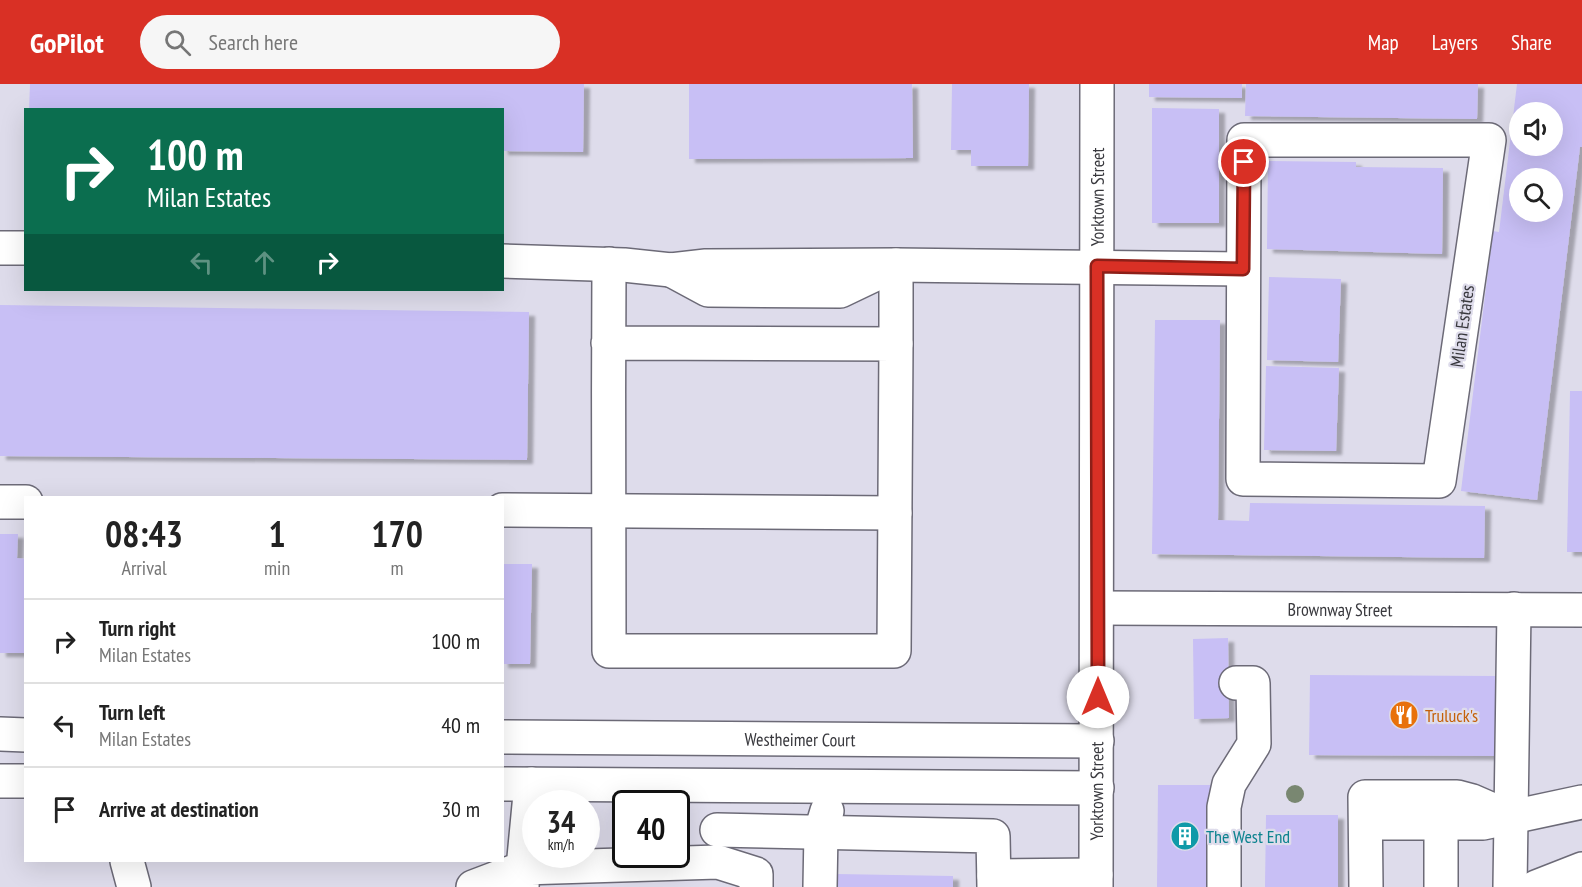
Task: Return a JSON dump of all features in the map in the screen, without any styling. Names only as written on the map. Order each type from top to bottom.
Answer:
[{"type":"street","name":"Yorktown Street","points":[[1096,84],[1098,608],[1096,881]]},
{"type":"street","name":"Milan Estates","points":[[1244,140],[1489,140],[1439,481],[1243,479],[1243,269],[1244,140]]},
{"type":"street","points":[[0,248],[24,248]]},
{"type":"street","points":[[504,261],[609,264],[671,270],[708,290],[840,291],[896,265],[1243,269]]},
{"type":"street","points":[[609,264],[609,651],[894,651],[896,265]]},
{"type":"street","points":[[608,343],[896,344]]},
{"type":"street","points":[[0,502],[24,502]]},
{"type":"street","points":[[504,510],[896,513]]},
{"type":"street","name":"Brownway Street","points":[[1098,608],[1582,610]]},
{"type":"street","points":[[1510,887],[1514,609]]},
{"type":"street","points":[[1224,887],[1224,807],[1229,784],[1254,744],[1254,683],[1236,683]]},
{"type":"street","points":[[0,735],[24,735]]},
{"type":"street","name":"Westheimer Court","points":[[504,737],[1097,741]]},
{"type":"street","points":[[718,862],[720,738]]},
{"type":"street","points":[[0,781],[24,781]]},
{"type":"street","points":[[522,877],[517,784],[1097,788]]},
{"type":"street","points":[[820,887],[821,831],[834,786]]},
{"type":"street","points":[[996,787],[993,836],[994,881],[1096,881]]},
{"type":"street","points":[[1366,887],[1365,797],[1457,797],[1511,818]]},
{"type":"street","points":[[1366,823],[1483,823],[1582,802]]},
{"type":"street","points":[[1441,823],[1441,887]]},
{"type":"street","points":[[717,830],[993,836]]},
{"type":"street","points":[[127,862],[134,887]]},
{"type":"street","points":[[473,887],[522,877],[718,862],[756,874],[756,887]]},
{"type":"street","points":[[1536,887],[1582,869]]},
{"type":"building","points":[[30,84],[584,84],[583,152],[504,151],[504,108],[29,108]]},
{"type":"building","points":[[689,84],[912,84],[913,158],[689,159]]},
{"type":"building","points":[[952,84],[1029,84],[1028,166],[971,166],[971,150],[951,150]]},
{"type":"building","points":[[1149,84],[1242,84],[1242,98],[1149,97]]},
{"type":"building","points":[[1246,84],[1478,84],[1477,119],[1245,116]]},
{"type":"building","points":[[1517,84],[1582,84],[1582,147],[1580,147],[1537,500],[1461,491],[1493,231],[1499,232],[1509,150],[1509,156],[1563,156],[1563,102],[1515,102]]},
{"type":"building","points":[[1152,108],[1219,109],[1219,223],[1152,223]]},
{"type":"building","points":[[1268,161],[1356,162],[1356,167],[1443,168],[1442,254],[1267,249]]},
{"type":"building","points":[[1269,277],[1341,279],[1338,362],[1267,360]]},
{"type":"building","points":[[0,305],[529,312],[527,460],[0,456]]},
{"type":"building","points":[[1155,320],[1220,320],[1218,520],[1249,521],[1250,503],[1485,506],[1484,558],[1152,554]]},
{"type":"building","points":[[1266,366],[1339,368],[1336,451],[1264,450]]},
{"type":"building","points":[[1570,391],[1582,391],[1582,552],[1567,552]]},
{"type":"building","points":[[0,534],[18,534],[17,558],[24,559],[24,653],[0,653]]},
{"type":"building","points":[[504,564],[532,564],[530,664],[504,664]]},
{"type":"building","points":[[1228,638],[1229,718],[1194,719],[1193,639]]},
{"type":"building","name":"Truluck's","points":[[1310,675],[1498,676],[1498,756],[1309,755]]},
{"type":"building","name":"The West End","points":[[1158,785],[1212,785],[1212,887],[1157,887]]},
{"type":"building","points":[[1266,815],[1338,815],[1338,887],[1265,887]]},
{"type":"building","points":[[836,874],[953,876],[953,887],[836,887]]},
{"type":"place","name":"Truluck's","points":[[1404,715]]},
{"type":"place","name":"The West End","points":[[1185,836]]},
{"type":"route","points":[[1098,697],[1097,266],[1243,269],[1244,162]]}]
